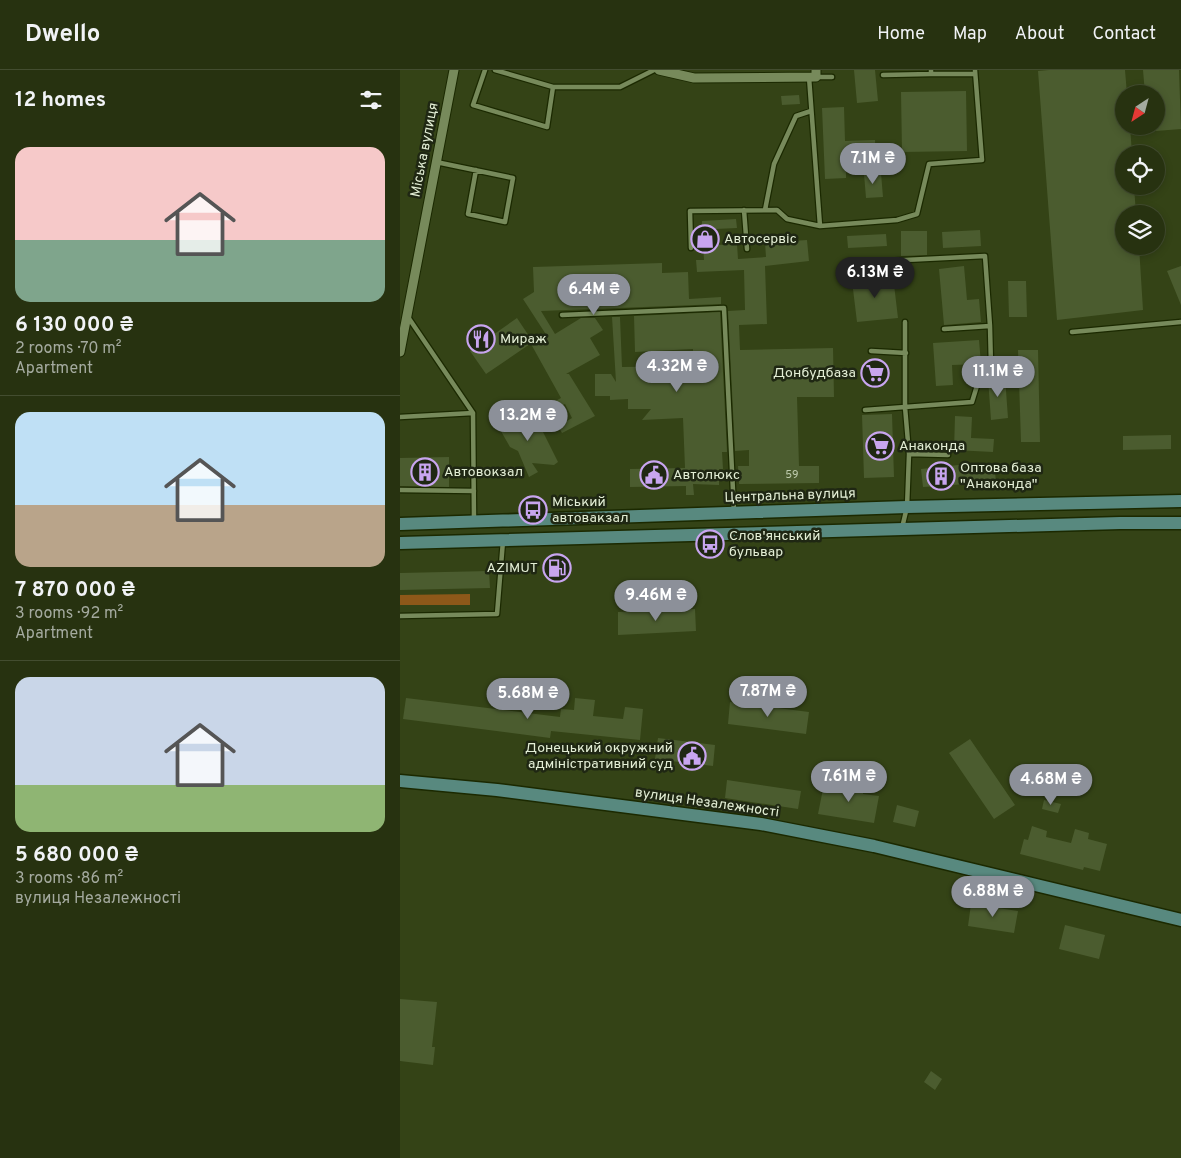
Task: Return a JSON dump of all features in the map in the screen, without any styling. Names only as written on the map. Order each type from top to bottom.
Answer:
[{"type":"street","name":"Міська вулиця","points":[[400,351],[454,70]]},
{"type":"street","points":[[659,70],[694,74],[814,75]]},
{"type":"street","name":"Центральна вулиця","points":[[400,524],[907,507],[1181,502]]},
{"type":"street","points":[[400,543],[1181,523]]},
{"type":"street","name":"вулиця Незалежності","points":[[400,781],[497,790],[762,824],[874,846],[1181,920]]},
{"type":"lane","points":[[485,70],[473,104],[547,127],[553,87]]},
{"type":"lane","points":[[495,70],[553,87],[620,87],[654,70]]},
{"type":"lane","points":[[691,248],[690,211],[777,210],[787,219],[820,226],[897,220],[916,214],[929,164],[982,160],[975,72],[883,75]]},
{"type":"lane","points":[[820,226],[811,111],[814,75],[832,77]]},
{"type":"lane","points":[[766,210],[774,164],[796,116],[811,111]]},
{"type":"lane","points":[[436,162],[476,170],[513,178],[505,222],[468,214],[476,170]]},
{"type":"lane","points":[[744,210],[747,249]]},
{"type":"lane","points":[[864,410],[972,402],[980,376],[991,366],[985,256],[885,261]]},
{"type":"lane","points":[[562,315],[724,308],[734,512]]},
{"type":"lane","points":[[407,316],[473,413],[474,521]]},
{"type":"lane","points":[[902,529],[907,507],[909,454],[905,407],[905,322]]},
{"type":"lane","points":[[1072,332],[1181,322]]},
{"type":"lane","points":[[944,329],[990,326]]},
{"type":"lane","points":[[871,351],[906,353]]},
{"type":"lane","points":[[400,417],[473,413]]},
{"type":"lane","points":[[909,454],[948,455]]},
{"type":"lane","points":[[400,490],[474,491]]},
{"type":"lane","points":[[400,616],[497,614],[503,539]]},
{"type":"shaded area","points":[[470,594],[470,605],[400,605],[400,595]]},
{"type":"building","points":[[854,70],[875,70],[878,101],[857,103]]},
{"type":"building","points":[[1125,70],[1126,85],[1115,85],[1115,135],[1131,135],[1131,145],[1115,145],[1115,195],[1135,195],[1135,205],[1115,205],[1115,255],[1140,255],[1143,310],[1057,320],[1038,71]]},
{"type":"building","points":[[1143,70],[1179,70],[1181,129],[1165,130],[1165,85],[1144,85]]},
{"type":"building","points":[[966,91],[967,151],[902,152],[901,92]]},
{"type":"building","points":[[799,95],[800,104],[782,105],[781,96]]},
{"type":"building","points":[[844,107],[845,141],[875,140],[876,160],[846,162],[846,178],[825,179],[822,108]]},
{"type":"building","points":[[881,173],[883,197],[866,198],[864,174]]},
{"type":"building","points":[[736,219],[737,228],[715,229],[716,245],[737,244],[738,259],[766,257],[765,243],[807,240],[809,261],[765,266],[767,324],[739,325],[740,350],[833,348],[834,397],[797,397],[799,466],[819,466],[819,483],[739,484],[738,466],[749,466],[749,450],[735,451],[728,311],[745,310],[744,270],[697,272],[696,260],[704,260],[703,243],[695,244],[695,235],[702,234],[702,221]]},
{"type":"building","points":[[980,230],[981,246],[943,248],[942,232]]},
{"type":"building","points":[[901,231],[927,231],[927,255],[901,256]]},
{"type":"building","points":[[886,234],[887,246],[848,248],[847,236]]},
{"type":"building","points":[[662,263],[662,273],[688,272],[689,299],[721,297],[721,304],[541,311],[555,334],[581,318],[595,318],[603,330],[590,338],[600,355],[566,374],[569,374],[595,416],[562,433],[558,426],[572,418],[565,404],[551,411],[548,405],[561,398],[531,344],[547,336],[523,299],[534,292],[533,267]]},
{"type":"building","points":[[964,266],[967,300],[979,299],[981,322],[944,325],[939,269]]},
{"type":"building","points":[[1181,266],[1181,305],[1167,271]]},
{"type":"building","points":[[893,276],[898,318],[857,322],[852,281]]},
{"type":"building","points":[[1008,281],[1026,281],[1027,317],[1009,317]]},
{"type":"building","points":[[720,312],[727,452],[722,452],[723,469],[719,469],[719,485],[693,484],[694,495],[686,495],[686,486],[630,487],[630,469],[685,468],[683,418],[642,420],[651,409],[628,409],[628,399],[610,400],[610,396],[595,396],[595,374],[611,374],[616,382],[612,317],[620,317],[622,367],[693,366],[693,349],[635,352],[634,316]]},
{"type":"building","points":[[517,318],[533,342],[486,374],[470,351]]},
{"type":"building","points":[[979,340],[981,364],[952,365],[953,385],[936,386],[933,343]]},
{"type":"building","points":[[1018,350],[1038,350],[1040,442],[1021,442]]},
{"type":"building","points":[[1005,377],[1008,418],[991,420],[988,378]]},
{"type":"building","points":[[522,412],[528,420],[538,422],[558,462],[554,465],[532,463],[538,472],[529,477],[518,451],[510,447],[502,433],[500,423]]},
{"type":"building","points":[[892,414],[894,477],[864,478],[862,415]]},
{"type":"building","points":[[955,416],[972,417],[971,438],[994,439],[993,452],[954,450]]},
{"type":"building","points":[[1171,435],[1171,449],[1123,450],[1123,436]]},
{"type":"building","name":"Автовокзал","points":[[449,457],[449,487],[400,486],[400,458]]},
{"type":"building","points":[[977,463],[978,474],[995,472],[996,482],[923,487],[921,469]]},
{"type":"building","points":[[564,558],[566,576],[553,578],[550,560]]},
{"type":"building","points":[[489,571],[490,588],[400,590],[400,573]]},
{"type":"building","points":[[695,609],[696,631],[618,635],[618,612]]},
{"type":"building","points":[[406,698],[560,717],[561,709],[574,710],[575,698],[595,700],[593,716],[623,719],[625,707],[643,709],[640,740],[551,731],[550,738],[403,719]]},
{"type":"building","points":[[730,702],[809,712],[806,734],[728,724]]},
{"type":"building","points":[[658,738],[715,745],[713,766],[655,759]]},
{"type":"building","points":[[970,739],[1015,805],[994,819],[949,753]]},
{"type":"building","points":[[841,779],[864,783],[863,794],[879,796],[874,823],[818,814],[823,789],[838,792]]},
{"type":"building","points":[[727,780],[801,791],[798,809],[725,798]]},
{"type":"building","points":[[1044,800],[1061,804],[1058,813],[1042,809]]},
{"type":"building","points":[[897,805],[919,811],[915,827],[893,822]]},
{"type":"building","points":[[1032,826],[1047,831],[1046,837],[1071,843],[1075,829],[1089,833],[1088,839],[1107,844],[1100,871],[1084,867],[1083,870],[1020,854],[1024,839],[1028,840]]},
{"type":"building","points":[[971,904],[1018,911],[1014,933],[968,926]]},
{"type":"building","points":[[1065,925],[1105,935],[1099,959],[1059,949]]},
{"type":"building","points":[[400,999],[437,1002],[432,1047],[435,1047],[433,1065],[400,1061]]},
{"type":"building","points":[[931,1071],[942,1079],[935,1090],[924,1082]]},
{"type":"place","name":"Автосервіс","points":[[705,239]]},
{"type":"place","name":"Мираж","points":[[481,339]]},
{"type":"place","name":"Донбудбаза","points":[[875,373]]},
{"type":"place","name":"Анаконда","points":[[880,446]]},
{"type":"place","name":"Автовокзал","points":[[425,472]]},
{"type":"place","name":"Автолюкс","points":[[654,475]]},
{"type":"place","name":"Оптова база \"Анаконда\"","points":[[941,476]]},
{"type":"place","name":"Міський автовакзал","points":[[533,510]]},
{"type":"place","name":"Слов'янський бульвар","points":[[710,544]]},
{"type":"place","name":"AZIMUT","points":[[557,568]]},
{"type":"place","name":"Донецький окружний адміністративний суд","points":[[692,756]]}]
